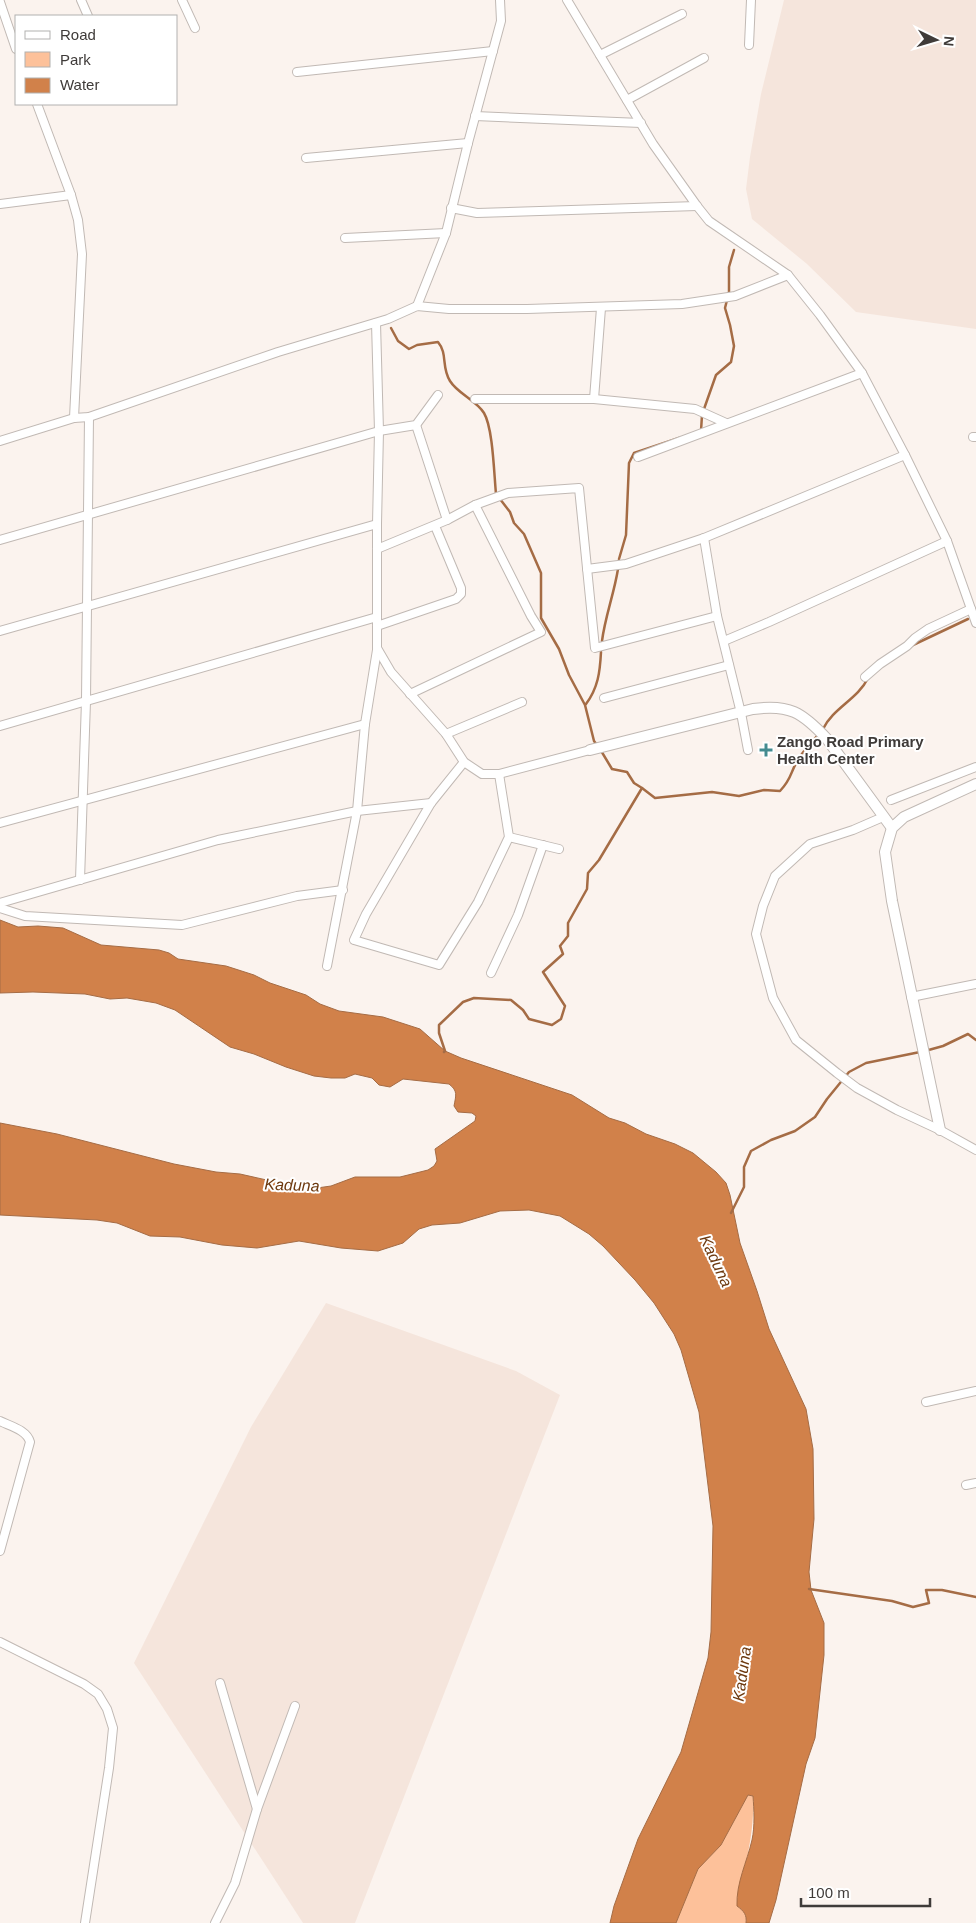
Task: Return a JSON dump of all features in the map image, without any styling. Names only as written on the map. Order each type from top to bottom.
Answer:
[{"type":"street","points":[[81,0],[88,15]]},
{"type":"street","points":[[182,0],[195,28]]},
{"type":"street","points":[[417,306],[446,233],[501,22],[500,0]]},
{"type":"street","points":[[749,45],[751,0]]},
{"type":"street","points":[[569,1],[653,144],[697,206],[709,221],[788,275],[820,314],[862,373],[946,541],[976,623]]},
{"type":"street","points":[[0,2],[15,46]]},
{"type":"street","points":[[600,55],[682,14]]},
{"type":"street","points":[[297,72],[493,52]]},
{"type":"street","points":[[627,100],[704,58]]},
{"type":"street","points":[[37,105],[71,195],[78,220],[82,254],[74,418]]},
{"type":"street","points":[[475,116],[641,123]]},
{"type":"street","points":[[306,158],[468,143]]},
{"type":"street","points":[[0,204],[71,195]]},
{"type":"street","points":[[451,208],[477,212],[697,206]]},
{"type":"street","points":[[345,238],[446,233]]},
{"type":"street","points":[[0,441],[74,418],[90,417],[278,352],[376,323],[417,306],[449,309],[601,308],[682,304],[734,296],[788,275]]},
{"type":"street","points":[[594,399],[601,308]]},
{"type":"street","points":[[327,966],[357,811],[365,724],[377,648],[379,431],[376,323]]},
{"type":"street","points":[[638,457],[862,373]]},
{"type":"street","points":[[0,540],[379,431],[416,425],[438,395]]},
{"type":"street","points":[[475,399],[594,399],[695,408],[726,424]]},
{"type":"street","points":[[80,880],[86,701],[90,417]]},
{"type":"street","points":[[416,425],[448,520]]},
{"type":"street","points":[[587,569],[626,564],[704,538],[905,456]]},
{"type":"street","points":[[377,549],[435,526],[475,505],[508,493],[579,488],[595,648],[716,616]]},
{"type":"street","points":[[410,694],[541,632],[475,505]]},
{"type":"street","points":[[0,631],[377,524]]},
{"type":"street","points":[[0,726],[456,599],[461,594],[461,588],[435,526]]},
{"type":"street","points":[[704,538],[716,616],[730,665],[748,750]]},
{"type":"street","points":[[724,641],[946,541]]},
{"type":"street","points":[[865,678],[880,664],[907,646],[914,638],[971,609]]},
{"type":"street","points":[[377,648],[391,672],[446,734],[464,762],[482,774],[500,774],[611,744],[768,707],[789,709],[818,729],[827,739],[892,828]]},
{"type":"street","points":[[604,698],[730,665]]},
{"type":"street","points":[[446,734],[522,702]]},
{"type":"street","points":[[0,823],[365,724]]},
{"type":"street","points":[[464,762],[431,804],[366,914],[354,940],[439,965],[478,902],[509,837],[500,774]]},
{"type":"street","points":[[890,800],[976,767]]},
{"type":"street","points":[[940,1130],[892,901],[885,852],[892,828],[904,817],[976,784]]},
{"type":"street","points":[[0,903],[218,840],[357,811],[431,804]]},
{"type":"street","points":[[883,817],[853,830],[810,844],[775,876],[763,906],[756,934],[773,998],[796,1040],[857,1088],[976,1150]]},
{"type":"street","points":[[509,837],[559,849]]},
{"type":"street","points":[[491,973],[518,915],[543,845]]},
{"type":"street","points":[[0,908],[25,916],[182,926],[297,896],[343,890]]},
{"type":"street","points":[[912,997],[976,984]]},
{"type":"street","points":[[926,1402],[976,1391]]},
{"type":"street","points":[[0,1421],[23,1432],[30,1442],[0,1552]]},
{"type":"street","points":[[966,1485],[976,1483]]},
{"type":"street","points":[[0,1642],[84,1684],[98,1694],[107,1709],[113,1728],[110,1768],[85,1923]]},
{"type":"street","points":[[220,1683],[257,1809]]},
{"type":"street","points":[[215,1923],[235,1883],[257,1809],[295,1706]]},
{"type":"shaded area","points":[[784,0],[976,0],[976,329],[856,312],[807,264],[752,219],[746,189],[750,157],[761,94]]},
{"type":"shaded area","points":[[326,1303],[516,1371],[560,1395],[355,1923],[303,1923],[134,1663],[251,1427]]},
{"type":"green space","points":[[748,1795],[753,1796],[752,1824],[737,1906],[744,1913],[746,1923],[676,1923],[698,1869],[721,1845]]},
{"type":"water","name":"Kaduna","points":[[0,920],[18,927],[63,928],[101,945],[159,950],[169,953],[178,959],[226,966],[306,995],[320,1004],[339,1011],[383,1017],[420,1029],[445,1051],[572,1095],[609,1118],[625,1123],[646,1134],[675,1144],[693,1153],[726,1183],[740,1243],[769,1329],[806,1409],[813,1449],[814,1519],[809,1572],[811,1590],[824,1623],[824,1655],[815,1738],[806,1764],[776,1900],[769,1923],[746,1923],[745,1913],[737,1906],[740,1881],[754,1829],[753,1796],[748,1795],[721,1845],[698,1869],[676,1923],[610,1923],[614,1906],[638,1839],[681,1752],[708,1658],[711,1632],[713,1526],[699,1412],[681,1350],[674,1334],[654,1303],[603,1246],[589,1234],[560,1216],[529,1210],[500,1211],[460,1223],[432,1225],[419,1229],[403,1243],[378,1251],[341,1248],[299,1241],[257,1248],[222,1245],[180,1237],[150,1236],[117,1223],[97,1220],[0,1215],[0,1123],[57,1134],[174,1164],[216,1172],[240,1174],[302,1188],[317,1188],[331,1186],[355,1177],[400,1177],[428,1170],[437,1161],[435,1149],[475,1121],[476,1116],[472,1113],[458,1112],[454,1106],[455,1091],[449,1084],[403,1079],[390,1087],[379,1085],[372,1078],[355,1074],[345,1078],[314,1076],[230,1047],[175,1010],[156,1003],[127,998],[110,999],[85,994],[0,993]]},
{"type":"waterway","points":[[704,409],[716,375],[731,362],[734,346],[725,308],[729,292],[729,267],[734,250]]},
{"type":"waterway","points":[[391,328],[398,341],[409,349],[417,345],[438,342],[443,351],[447,376],[453,386],[481,408],[487,420],[491,440],[496,494]]},
{"type":"waterway","points":[[701,431],[702,415]]},
{"type":"waterway","points":[[619,559],[626,535],[629,463],[634,453],[679,438]]},
{"type":"waterway","points":[[500,499],[510,512],[514,523],[524,534],[541,573],[541,618],[559,649],[569,675],[585,705],[594,741],[597,745]]},
{"type":"waterway","points":[[602,641],[618,569]]},
{"type":"waterway","points":[[913,645],[968,619]]},
{"type":"waterway","points":[[586,704],[598,680],[601,652]]},
{"type":"waterway","points":[[823,729],[833,715],[858,692],[868,678]]},
{"type":"waterway","points":[[642,788],[655,798],[712,792],[739,796],[764,790],[780,791],[800,757],[818,735]]},
{"type":"waterway","points":[[444,1052],[439,1025],[463,1002],[474,998],[511,1000],[523,1010],[529,1019],[552,1025],[561,1019],[565,1006],[543,972],[563,954],[560,946],[568,936],[568,923],[587,889],[588,873],[599,860],[642,788],[634,783],[627,772],[612,769],[600,749]]},
{"type":"waterway","points":[[925,1051],[943,1046],[968,1034],[976,1040]]},
{"type":"waterway","points":[[731,1213],[744,1187],[744,1167],[751,1151],[771,1140],[795,1131],[815,1117],[849,1072],[866,1063],[920,1052]]},
{"type":"waterway","points":[[809,1589],[892,1601],[913,1607],[929,1603],[926,1590],[942,1590],[976,1597]]},
{"type":"place","name":"Zango Road Primary Health Center","points":[[766,750]]}]
